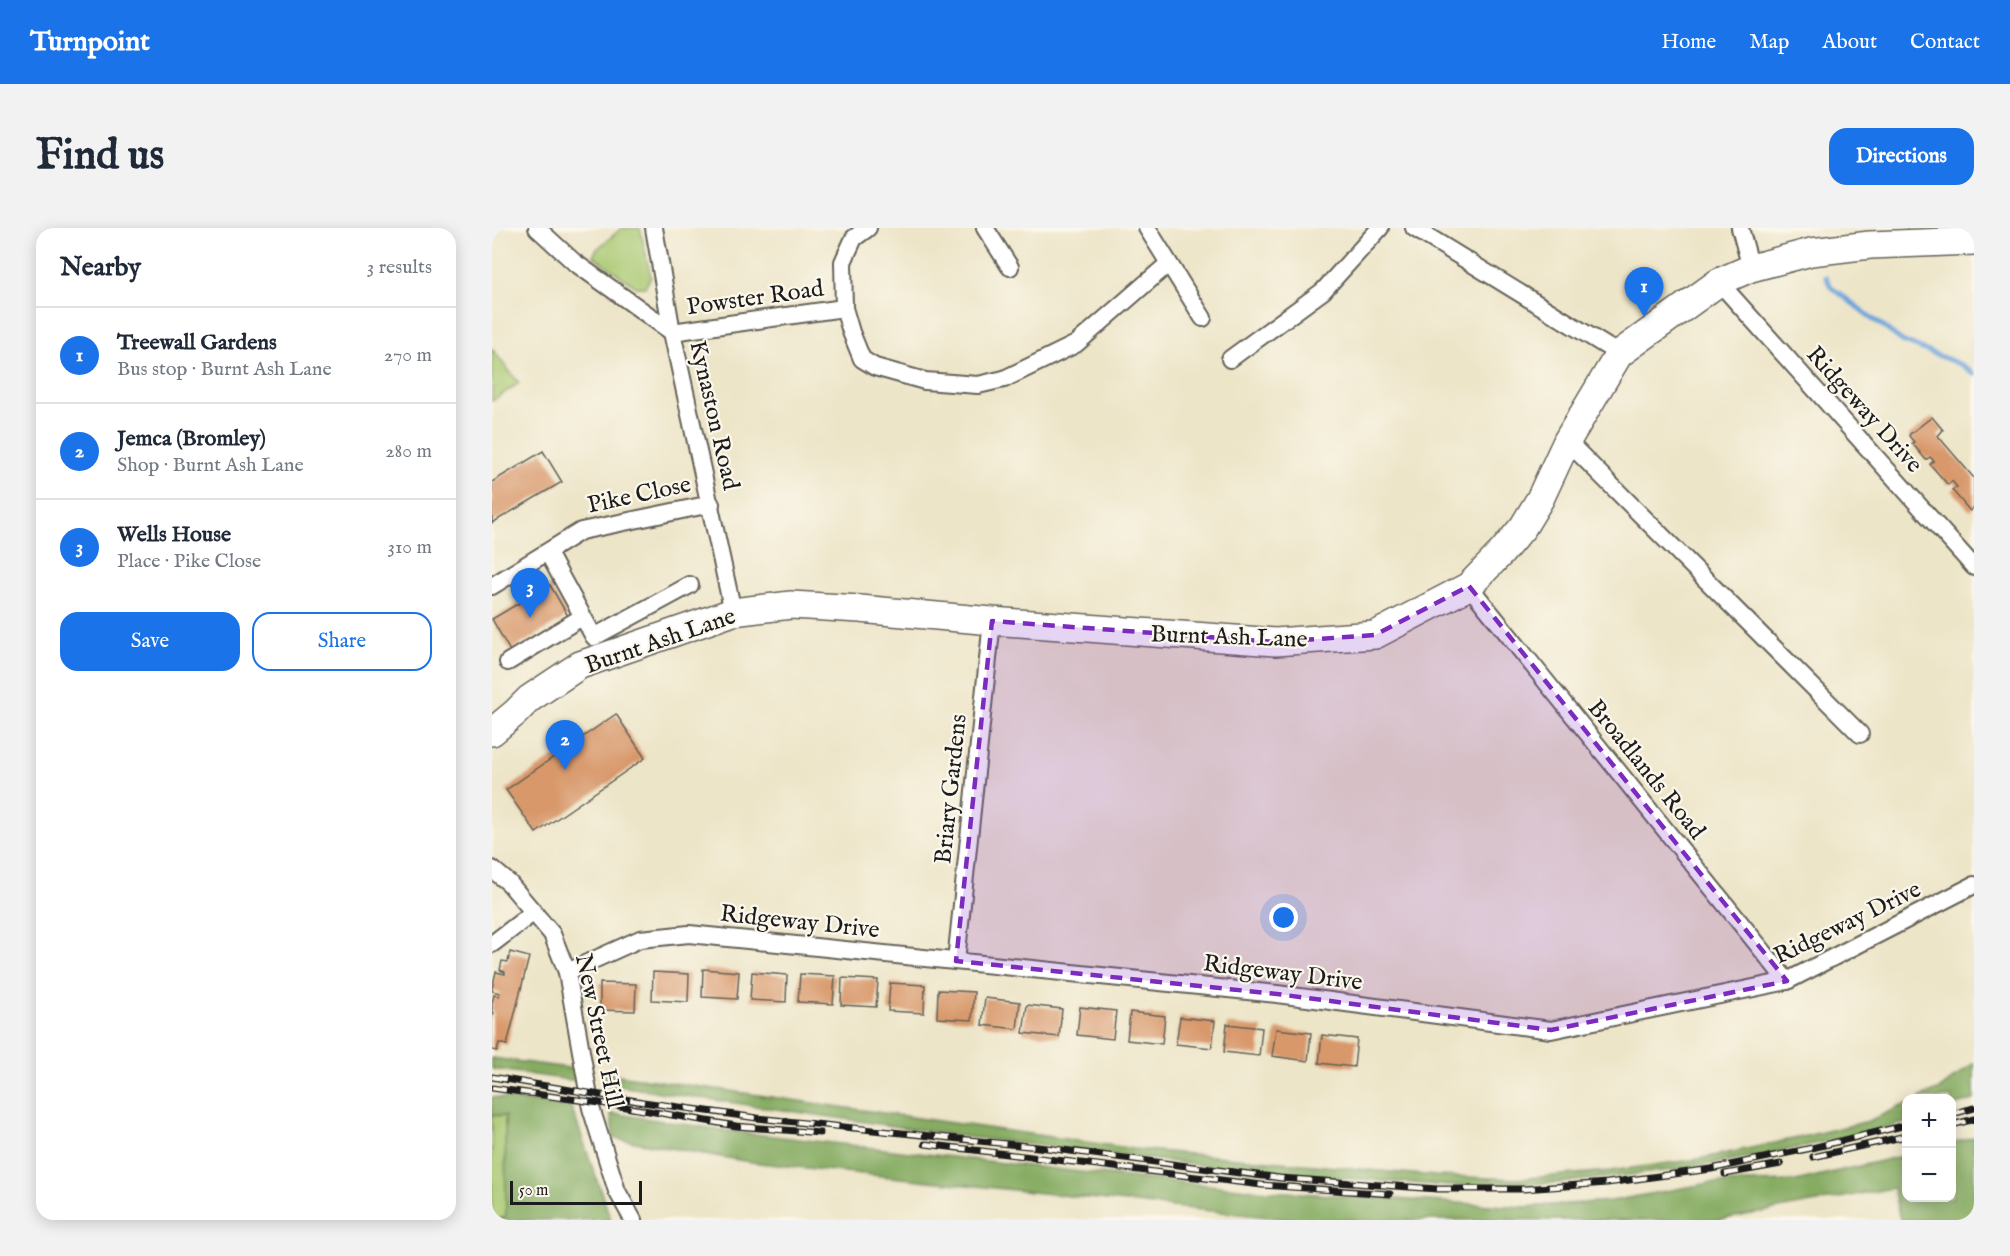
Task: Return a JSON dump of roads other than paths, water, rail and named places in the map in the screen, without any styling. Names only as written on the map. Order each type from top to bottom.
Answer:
[{"type":"main road","name":"Burnt Ash Lane","points":[[492,732],[529,699],[580,665],[733,612],[791,605],[1275,642],[1375,635],[1469,586],[1523,527],[1540,499],[1567,441],[1619,354],[1719,282],[1751,268],[1811,252],[1932,241],[1974,241]]},
{"type":"street","points":[[537,228],[574,262],[672,332]]},
{"type":"street","name":"Kynaston Road","points":[[654,228],[672,332],[733,612]]},
{"type":"street","name":"Powster Road","points":[[868,228],[854,238],[843,262],[844,309],[851,332],[862,359],[875,367],[925,381],[978,386],[1004,380],[1076,344],[1168,264]]},
{"type":"street","points":[[985,228],[1010,267]]},
{"type":"street","points":[[1147,228],[1203,318]]},
{"type":"street","points":[[1230,359],[1323,291],[1380,228]]},
{"type":"street","points":[[1414,228],[1619,354]]},
{"type":"street","points":[[1740,228],[1751,268]]},
{"type":"street","name":"Ridgeway Drive","points":[[1719,282],[1974,567]]},
{"type":"street","name":"Powster Road","points":[[672,332],[844,309]]},
{"type":"street","points":[[1567,441],[1860,734]]},
{"type":"street","name":"Pike Close","points":[[494,581],[548,553],[581,531],[711,504]]},
{"type":"street","points":[[548,553],[594,638],[690,585]]},
{"type":"street","name":"Broadlands Road","points":[[1469,586],[1787,981]]},
{"type":"street","points":[[508,662],[582,617]]},
{"type":"street","name":"Briary Gardens","points":[[956,961],[992,621]]},
{"type":"street","name":"New Street Hill","points":[[492,869],[509,883],[552,934],[567,972],[591,1108],[617,1191],[633,1220]]},
{"type":"street","name":"Ridgeway Drive","points":[[567,972],[640,939],[689,934],[1277,994],[1551,1030],[1787,981],[1974,885]]},
{"type":"street","points":[[492,944],[534,912]]},
{"type":"waterway","points":[[1826,277],[1831,287],[1902,341],[1962,365],[1974,374]]},
{"type":"railway","points":[[492,1077],[757,1118],[1047,1148],[1280,1178],[1438,1189],[1523,1189],[1607,1183],[1711,1169],[1902,1126]]},
{"type":"railway","points":[[492,1088],[614,1105],[736,1126],[820,1133]]},
{"type":"railway","points":[[1956,1113],[1974,1108]]},
{"type":"railway","points":[[1956,1124],[1974,1119]]},
{"type":"railway","points":[[1813,1157],[1902,1137]]},
{"type":"railway","points":[[925,1144],[1262,1185],[1390,1194]]},
{"type":"railway","points":[[1725,1174],[1781,1164]]},
{"type":"place","name":"Treewall Gardens","points":[[1644,317]]},
{"type":"place","name":"Wells House","points":[[530,618]]},
{"type":"place","name":"Jemca (Bromley)","points":[[565,770]]}]
